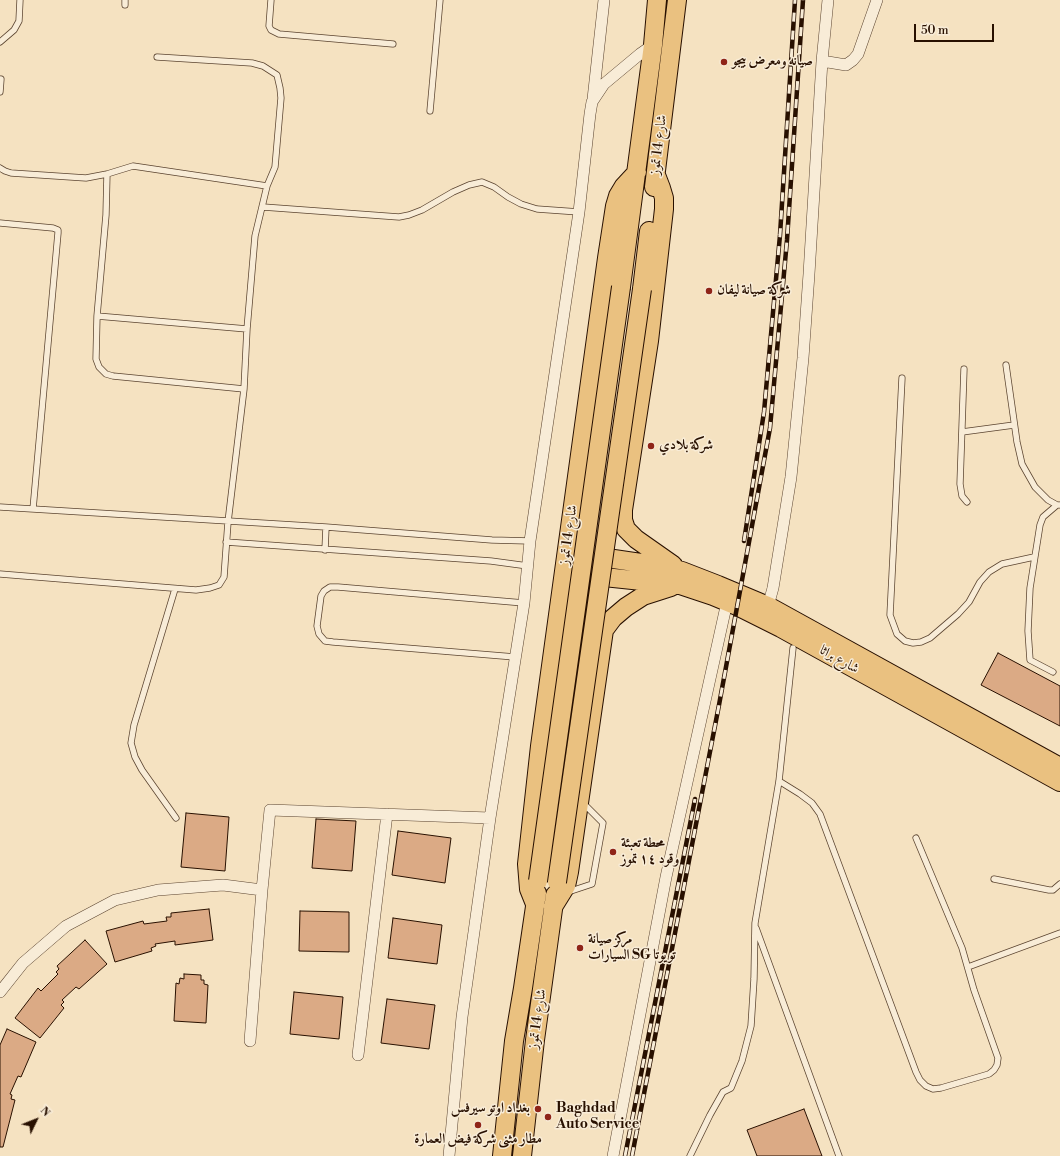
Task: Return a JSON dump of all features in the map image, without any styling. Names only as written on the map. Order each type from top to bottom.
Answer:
[{"type":"main road","name":"شارع 14 تموز","points":[[502,1156],[514,1041],[535,904],[637,172],[653,45],[657,0]]},
{"type":"main road","name":"شارع 14 تموز","points":[[522,1156],[535,1040],[642,289],[677,0]]},
{"type":"main road","name":"شارع 14 تموز","points":[[535,904],[529,889],[527,864],[540,746],[571,573],[615,206],[618,196],[624,186],[637,172]]},
{"type":"main road","points":[[557,894],[566,886],[569,872],[604,630],[613,618],[626,606],[681,578],[626,529],[623,520],[623,510],[649,341],[664,210],[664,198],[656,175]]},
{"type":"main road","name":"شارع براثا","points":[[607,558],[668,567],[681,578],[781,628],[1060,782]]},
{"type":"main road","name":"شارع براثا","points":[[604,577],[681,578],[718,584],[768,606],[1060,767]]},
{"type":"street","points":[[449,1156],[462,1017],[490,818],[524,603],[530,541],[579,212],[604,0]]},
{"type":"street","points":[[768,606],[773,588],[794,453],[808,289],[822,60],[828,0]]},
{"type":"street","points":[[822,60],[846,65],[853,60],[858,54],[877,0]]},
{"type":"street","points":[[592,102],[604,84],[653,45]]},
{"type":"street","points":[[613,1156],[666,877],[727,602]]},
{"type":"street","points":[[250,1041],[270,810],[490,818]]},
{"type":"street","points":[[358,1055],[386,814]]},
{"type":"street","points":[[0,992],[22,963],[66,926],[115,900],[158,890],[223,884],[262,890]]},
{"type":"lane","points":[[0,42],[14,30],[19,21],[20,0]]},
{"type":"lane","points":[[271,0],[269,26],[271,30],[279,34],[393,44]]},
{"type":"lane","points":[[430,111],[440,0]]},
{"type":"lane","points":[[0,574],[196,590],[219,585],[224,577],[228,522],[244,389],[247,329],[255,236],[268,186],[275,167],[281,98],[280,88],[277,75],[263,66],[252,63],[157,57]]},
{"type":"lane","points":[[0,92],[1,79]]},
{"type":"lane","points":[[0,168],[5,172],[18,174],[86,178],[107,174],[133,166],[268,186]]},
{"type":"lane","points":[[107,174],[106,215],[97,316],[96,359],[99,367],[106,374],[113,376],[244,389]]},
{"type":"lane","points":[[263,207],[399,217],[422,210],[453,192],[469,185],[482,182],[494,187],[521,204],[537,209],[579,212]]},
{"type":"lane","points":[[0,223],[53,228],[58,230],[33,510]]},
{"type":"lane","points":[[97,316],[247,329]]},
{"type":"lane","points":[[1006,365],[1014,425],[1022,464],[1035,487],[1048,500],[1058,505],[1044,517],[1040,525],[1034,557],[1028,617],[1030,660],[1053,672]]},
{"type":"lane","points":[[964,369],[960,484],[962,496],[967,502]]},
{"type":"lane","points":[[902,378],[890,615],[897,634],[904,641],[913,643],[921,642],[930,638],[958,614],[968,602],[980,582],[989,572],[1002,564],[1034,557]]},
{"type":"lane","points":[[962,432],[1014,425]]},
{"type":"lane","points":[[0,507],[326,527],[492,540],[530,541]]},
{"type":"lane","points":[[325,550],[326,527]]},
{"type":"lane","points":[[226,542],[491,561],[528,566]]},
{"type":"lane","points":[[515,657],[333,642],[325,640],[319,634],[317,626],[321,596],[324,591],[330,587],[338,587],[524,603]]},
{"type":"lane","points":[[175,589],[134,725],[131,743],[135,757],[142,770],[176,818]]},
{"type":"lane","points":[[690,1156],[723,1092],[731,1088],[742,1061],[751,1026],[755,924],[779,781],[793,648]]},
{"type":"lane","points":[[779,781],[812,803],[820,814],[916,1072],[920,1080],[926,1086],[933,1089],[989,1074],[997,1065],[998,1058],[974,990],[968,967],[916,838]]},
{"type":"lane","points":[[557,894],[592,884],[602,824],[579,799]]},
{"type":"lane","points":[[994,879],[1049,890],[1053,890],[1060,884]]},
{"type":"lane","points":[[755,924],[839,1156]]},
{"type":"lane","points":[[968,967],[1060,933]]},
{"type":"building","points":[[998,653],[1060,686],[1060,726],[981,685]]},
{"type":"building","points":[[186,813],[229,817],[225,871],[181,867]]},
{"type":"building","points":[[316,819],[356,821],[352,871],[312,868]]},
{"type":"building","points":[[398,831],[451,838],[445,883],[392,875]]},
{"type":"building","points":[[209,909],[213,940],[175,945],[175,941],[155,944],[156,946],[151,948],[152,951],[115,962],[106,931],[143,921],[144,924],[167,921],[166,917],[171,917],[171,913]]},
{"type":"building","points":[[300,911],[349,912],[349,952],[299,951]]},
{"type":"building","points":[[393,918],[442,925],[437,964],[388,958]]},
{"type":"building","points":[[85,940],[107,964],[79,989],[76,987],[62,1000],[64,1002],[61,1005],[64,1008],[40,1038],[15,1018],[38,988],[41,991],[58,974],[56,972],[59,969],[57,966]]},
{"type":"building","points":[[184,974],[201,975],[201,980],[204,980],[204,984],[208,985],[206,1023],[174,1021],[176,983],[179,984],[180,978],[184,979]]},
{"type":"building","points":[[294,992],[343,997],[339,1039],[290,1034]]},
{"type":"building","points":[[387,999],[435,1005],[429,1049],[381,1043]]},
{"type":"building","points":[[7,1029],[36,1042],[21,1077],[18,1076],[10,1094],[12,1095],[11,1099],[15,1100],[3,1147],[0,1147],[0,1045]]},
{"type":"building","points":[[804,1109],[822,1156],[757,1156],[747,1130]]},
{"type":"railway","points":[[744,541],[764,412],[780,235],[795,0]]},
{"type":"railway","points":[[632,1156],[719,705],[770,428],[787,240],[803,0]]},
{"type":"railway","points":[[625,1156],[695,799]]},
{"type":"place","name":"صيانه ومعرض بيجو","points":[[724,62]]},
{"type":"place","name":"شركة صيانة ليفان","points":[[709,291]]},
{"type":"place","name":"شركة بلادي","points":[[651,446]]},
{"type":"place","name":"محطة تعبئة وقود ١٤ تموز","points":[[613,852]]},
{"type":"place","name":"مركز صيانة السيارات SG تويوتا","points":[[580,948]]},
{"type":"place","name":"بغداد اوتو سيرفس","points":[[538,1109]]},
{"type":"place","name":"Baghdad Auto Service","points":[[548,1117]]},
{"type":"place","name":"مطار مثنى شركة فيض العمارة","points":[[478,1125]]}]
